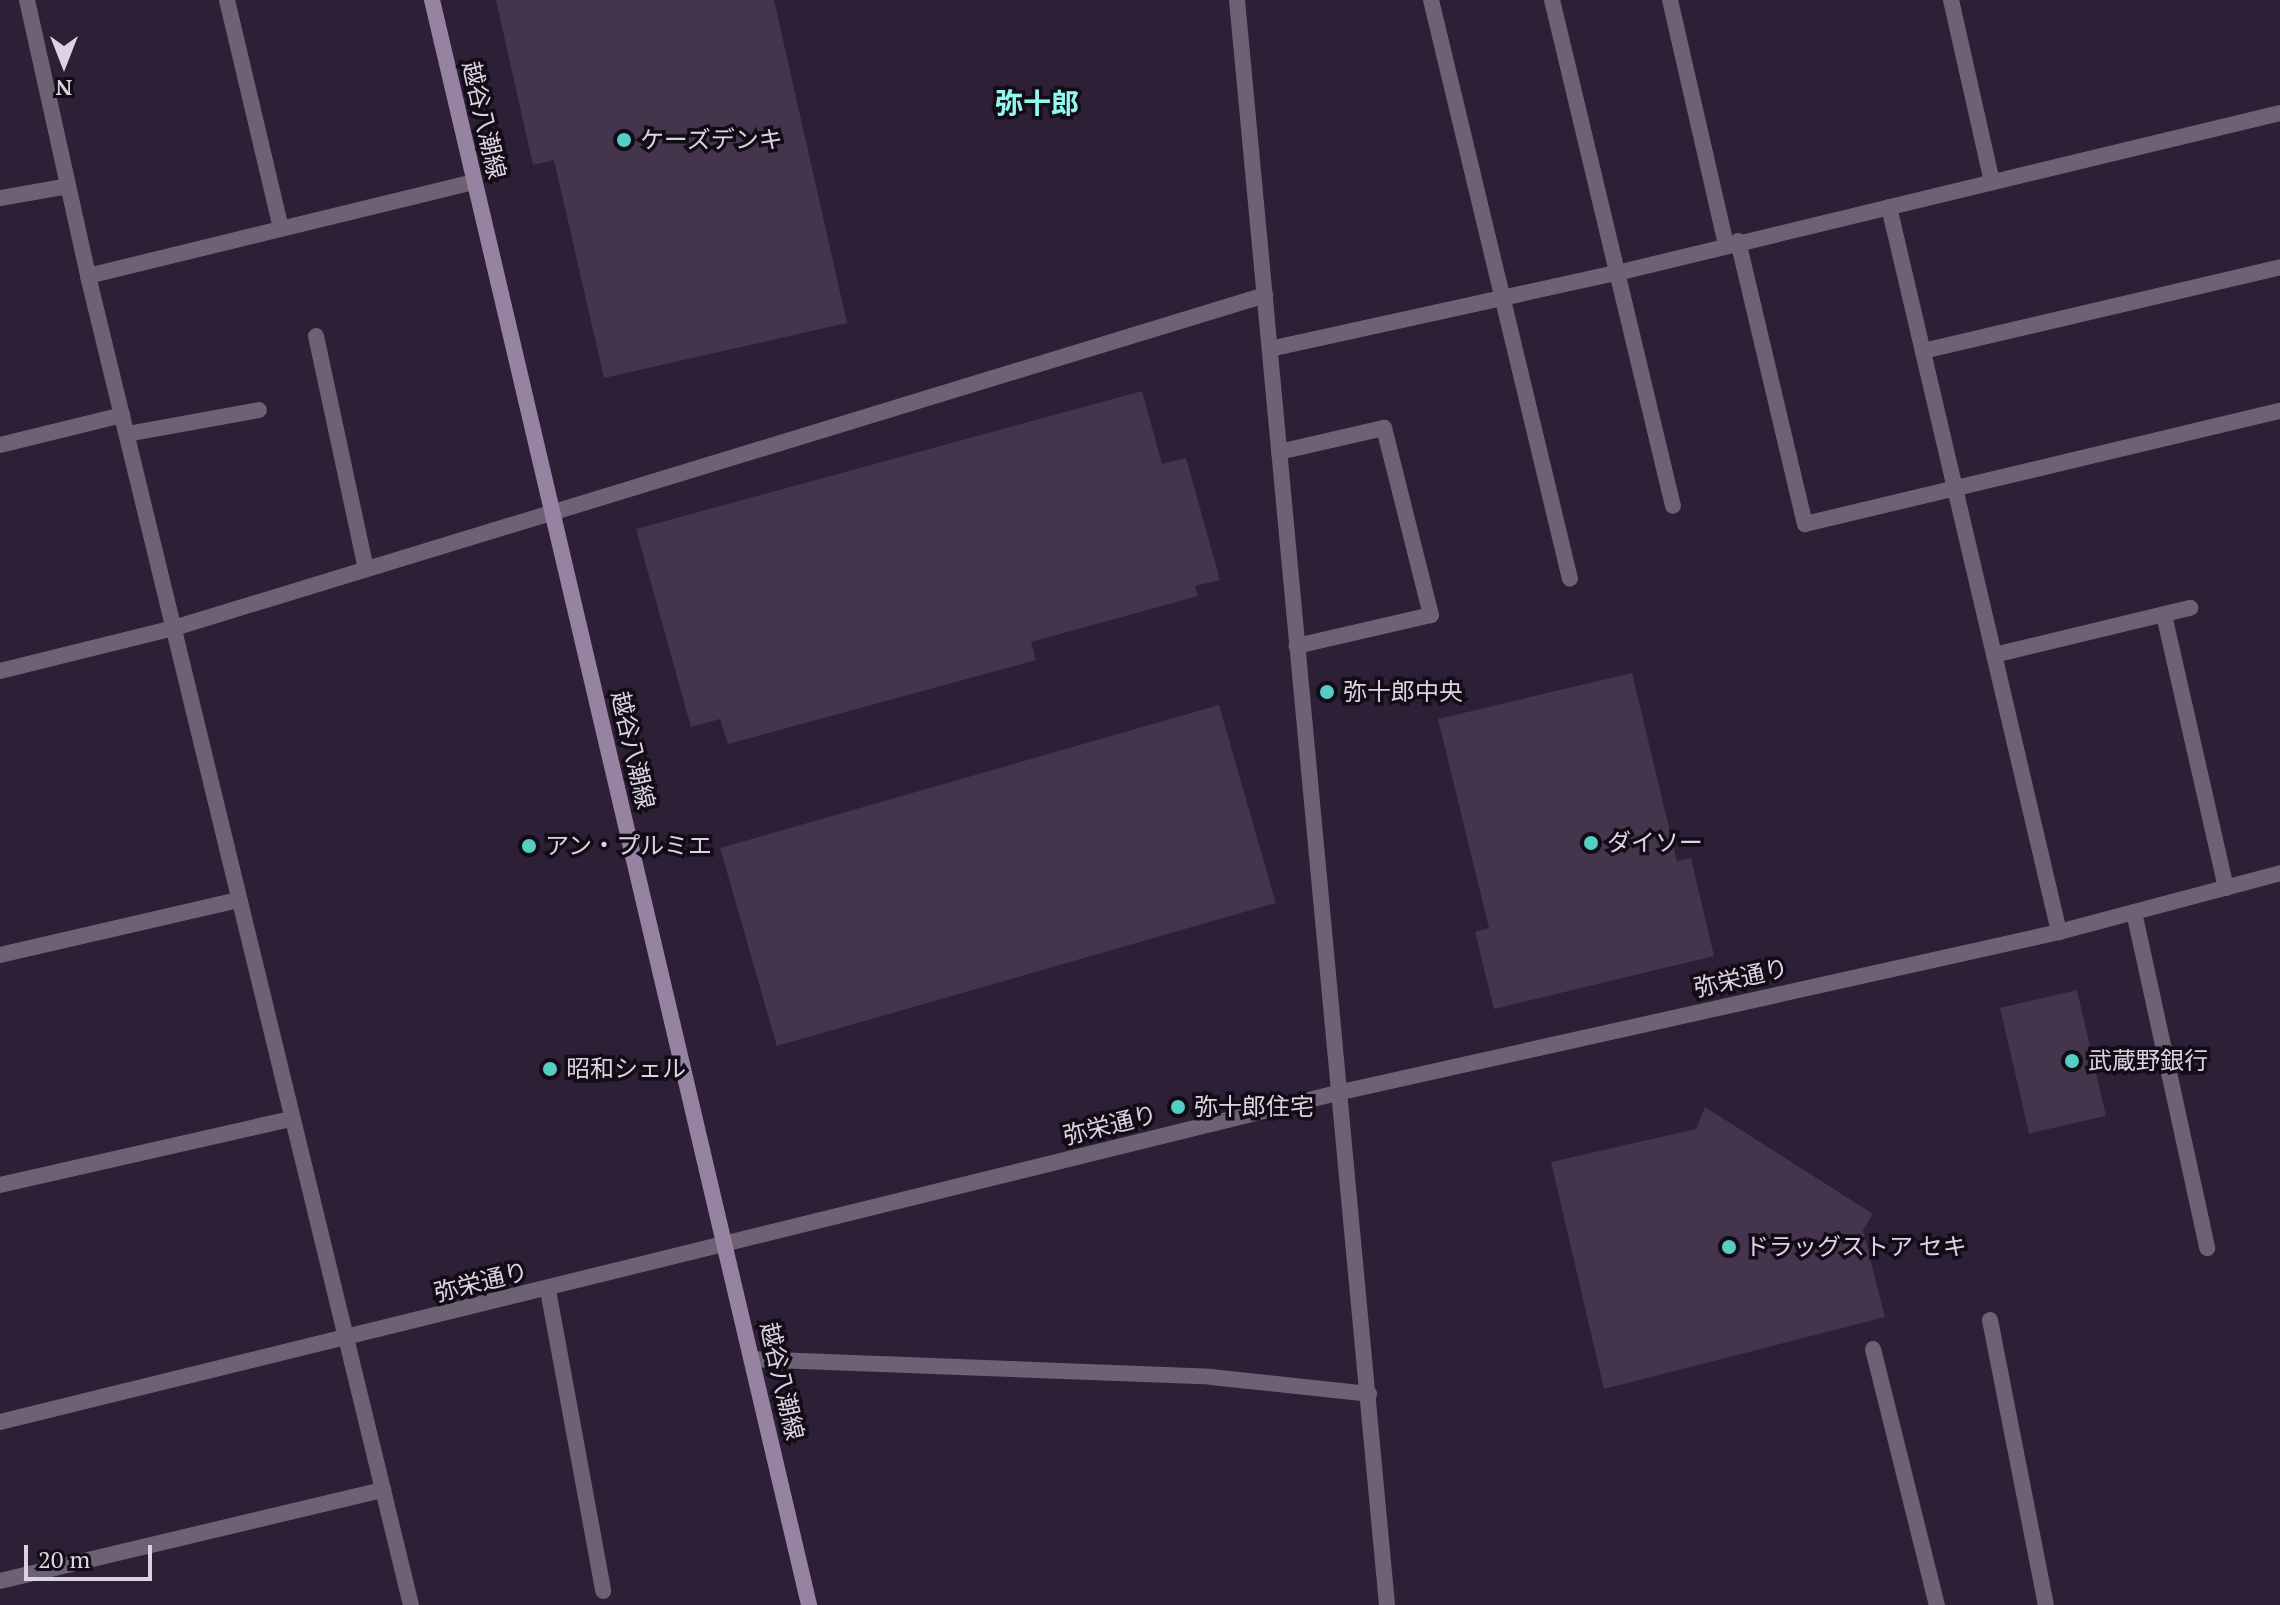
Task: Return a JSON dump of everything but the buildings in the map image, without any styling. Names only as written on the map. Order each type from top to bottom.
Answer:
[{"type":"main road","name":"越谷八潮線","points":[[432,0],[809,1605]]},
{"type":"street","points":[[27,0],[88,276],[411,1605]]},
{"type":"street","points":[[227,0],[281,228]]},
{"type":"street","points":[[1237,0],[1387,1605]]},
{"type":"street","points":[[1431,0],[1570,579]]},
{"type":"street","points":[[1552,0],[1673,506]]},
{"type":"street","points":[[1670,0],[1805,524],[2280,411]]},
{"type":"street","points":[[1951,0],[1992,182]]},
{"type":"street","points":[[1270,349],[1617,273],[2280,113]]},
{"type":"street","points":[[88,276],[474,182]]},
{"type":"street","points":[[0,198],[68,186]]},
{"type":"street","points":[[1889,207],[2059,932]]},
{"type":"street","points":[[1923,351],[2280,267]]},
{"type":"street","points":[[0,671],[174,628],[1265,295]]},
{"type":"street","points":[[316,336],[366,569]]},
{"type":"street","points":[[127,434],[259,410]]},
{"type":"street","points":[[0,445],[122,415]]},
{"type":"street","points":[[1279,452],[1384,428],[1431,615],[1297,646]]},
{"type":"street","points":[[1994,655],[2190,608]]},
{"type":"street","points":[[2164,615],[2226,888]]},
{"type":"street","name":"弥栄通り","points":[[0,1422],[726,1247],[1337,1093],[2059,932],[2280,873]]},
{"type":"street","points":[[0,955],[239,900]]},
{"type":"street","points":[[2134,912],[2207,1248]]},
{"type":"street","points":[[0,1185],[291,1119]]},
{"type":"street","points":[[548,1290],[603,1591]]},
{"type":"street","points":[[1990,1320],[2046,1605]]},
{"type":"street","points":[[1873,1349],[1937,1605]]},
{"type":"street","points":[[752,1359],[1211,1377],[1369,1394]]},
{"type":"street","points":[[0,1581],[383,1490]]},
{"type":"place","name":"ケーズデンキ","points":[[624,140]]},
{"type":"place","name":"弥十郎中央","points":[[1327,692]]},
{"type":"place","name":"ダイソー","points":[[1591,843]]},
{"type":"place","name":"アン・プルミエ","points":[[529,846]]},
{"type":"place","name":"武蔵野銀行","points":[[2072,1061]]},
{"type":"place","name":"昭和シェル","points":[[550,1069]]},
{"type":"place","name":"弥十郎住宅","points":[[1178,1107]]},
{"type":"place","name":"ドラッグストア セキ","points":[[1729,1247]]},
{"type":"district","name":"弥十郎","points":[[1037,103]]}]
